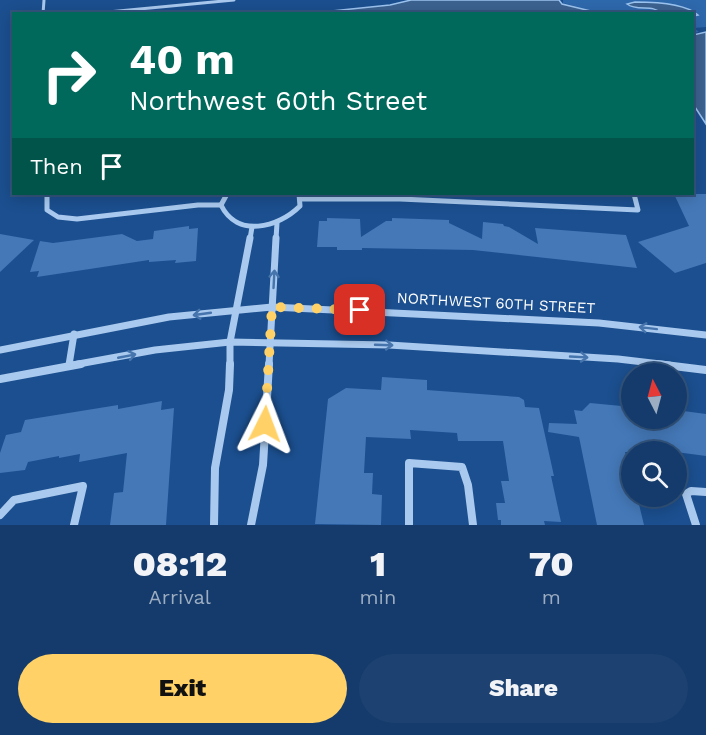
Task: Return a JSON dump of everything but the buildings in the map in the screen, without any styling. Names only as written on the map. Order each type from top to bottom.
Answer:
[{"type":"street","points":[[108,12],[234,0]]},
{"type":"street","points":[[181,5],[183,12]]},
{"type":"street","points":[[47,195],[47,210],[58,217],[77,219],[198,205],[221,205]]},
{"type":"street","points":[[226,195],[221,205],[223,213],[229,219],[252,227],[277,223],[295,213],[300,196],[638,210],[634,195]]},
{"type":"street","points":[[251,525],[263,465],[277,223]]},
{"type":"street","points":[[214,525],[215,468],[229,390],[230,342],[252,227]]},
{"type":"street","name":"NORTHWEST 60TH STREET","points":[[0,351],[107,327],[237,308],[272,307],[599,323],[706,335]]},
{"type":"street","points":[[69,366],[74,334]]},
{"type":"street","points":[[0,379],[155,350],[230,342],[269,341],[389,345],[618,359],[706,370]]},
{"type":"street","points":[[409,525],[409,463],[462,468],[468,484],[473,525]]},
{"type":"street","points":[[0,515],[14,500],[83,486],[74,525]]},
{"type":"street","points":[[696,525],[686,494],[691,491],[706,492]]},
{"type":"shaded area","points":[[411,0],[559,0],[562,4],[595,12],[322,12],[390,5]]},
{"type":"shaded area","points":[[563,0],[706,0],[706,27],[694,28],[694,12],[596,12],[563,3]]},
{"type":"shaded area","points":[[659,3],[694,12],[660,12],[654,9],[635,8],[627,4]]},
{"type":"shaded area","points":[[706,32],[706,124],[694,106],[694,35]]},
{"type":"route","points":[[265,424],[272,307],[360,310]]}]
